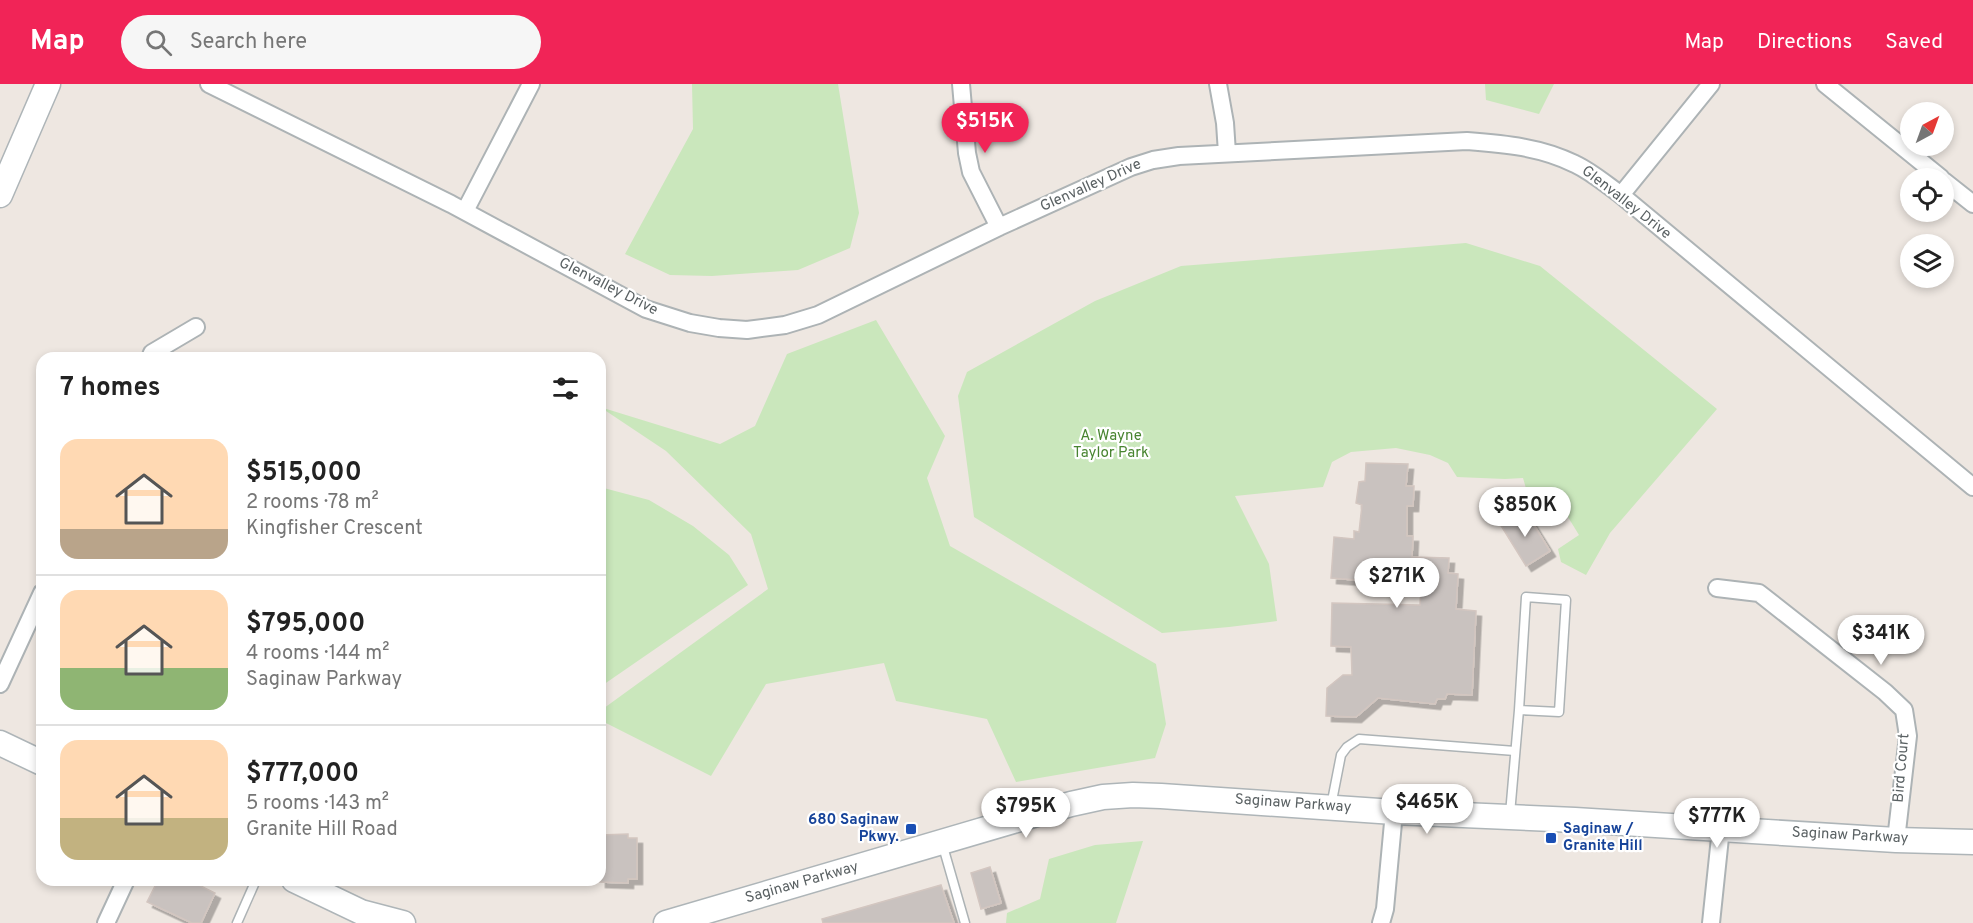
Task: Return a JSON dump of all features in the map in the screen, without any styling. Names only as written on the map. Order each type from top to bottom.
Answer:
[{"type":"street","points":[[0,195],[48,84]]},
{"type":"street","name":"Glenvalley Drive","points":[[209,84],[465,212],[646,309],[690,323],[747,330],[785,325],[818,315],[999,227],[1153,159],[1467,141],[1514,144],[1577,165],[1622,195],[1973,486]]},
{"type":"street","points":[[465,212],[531,84]]},
{"type":"street","points":[[961,84],[967,153],[971,172],[999,227]]},
{"type":"street","points":[[1218,84],[1225,123],[1227,153]]},
{"type":"street","points":[[1622,195],[1712,84]]},
{"type":"street","points":[[1826,84],[1928,168]]},
{"type":"street","points":[[1954,189],[1973,204]]},
{"type":"street","points":[[155,352],[196,327]]},
{"type":"street","name":"Bird Court","points":[[1717,588],[1759,593],[1885,692],[1904,710],[1908,736],[1896,840]]},
{"type":"street","points":[[0,684],[36,606]]},
{"type":"street","points":[[0,743],[36,760]]},
{"type":"street","name":"Saginaw Parkway","points":[[666,923],[1071,804],[1102,797],[1151,796],[1394,812],[1721,828],[1896,840],[1973,842]]},
{"type":"street","points":[[1381,923],[1385,909],[1394,812]]},
{"type":"street","points":[[1712,923],[1721,828]]},
{"type":"street","points":[[106,923],[123,886]]},
{"type":"street","points":[[321,886],[362,912],[403,923]]},
{"type":"lane","points":[[1509,817],[1520,710],[1526,597],[1566,600],[1559,712],[1520,710]]},
{"type":"lane","points":[[1330,807],[1341,755],[1347,747],[1359,739],[1515,751]]},
{"type":"lane","points":[[941,842],[965,923]]},
{"type":"lane","points":[[237,923],[253,886]]},
{"type":"green space","points":[[692,84],[838,84],[859,213],[850,248],[798,270],[712,276],[670,275],[625,254],[693,129]]},
{"type":"green space","points":[[1485,84],[1554,84],[1539,114],[1486,100]]},
{"type":"green space","name":"A. Wayne Taylor Park","points":[[1466,243],[1540,266],[1717,409],[1610,533],[1586,575],[1561,562],[1558,549],[1579,535],[1555,496],[1532,509],[1523,478],[1457,477],[1448,463],[1430,455],[1396,448],[1351,452],[1332,462],[1323,487],[1235,496],[1269,564],[1277,621],[1162,633],[974,517],[958,396],[967,372],[1095,301],[1181,266]]},
{"type":"green space","points":[[876,320],[945,436],[927,478],[950,546],[1156,664],[1166,724],[1155,758],[1016,782],[987,719],[896,701],[884,663],[766,684],[711,776],[606,723],[606,707],[768,589],[751,534],[666,451],[606,409],[720,444],[755,426],[787,354]]},
{"type":"green space","points":[[606,489],[649,500],[693,526],[729,555],[748,585],[606,683]]},
{"type":"green space","points":[[1143,841],[1116,923],[1006,923],[1007,913],[1040,899],[1049,859],[1095,845]]},
{"type":"building","points":[[1366,463],[1408,464],[1406,486],[1414,486],[1413,506],[1407,506],[1407,536],[1413,536],[1412,557],[1449,558],[1448,573],[1458,574],[1456,609],[1476,611],[1472,695],[1447,694],[1445,699],[1437,699],[1435,704],[1378,698],[1356,717],[1326,716],[1327,688],[1343,675],[1352,675],[1351,647],[1331,646],[1332,603],[1420,605],[1421,585],[1331,578],[1334,537],[1354,539],[1354,531],[1359,532],[1362,505],[1356,503],[1359,482],[1365,481]]},
{"type":"building","points":[[1524,509],[1550,551],[1526,566],[1500,524]]},
{"type":"building","points":[[628,834],[628,838],[637,838],[637,879],[628,879],[628,883],[606,882],[606,835]]},
{"type":"building","points":[[990,867],[1001,903],[981,909],[971,873]]},
{"type":"building","points":[[941,885],[954,923],[823,923],[822,919]]},
{"type":"building","points":[[155,886],[201,886],[215,893],[201,923],[192,923],[147,902]]},
{"type":"place","name":"680 Saginaw Pkwy.","points":[[911,829]]},
{"type":"place","name":"Saginaw / Granite Hill","points":[[1551,838]]}]
